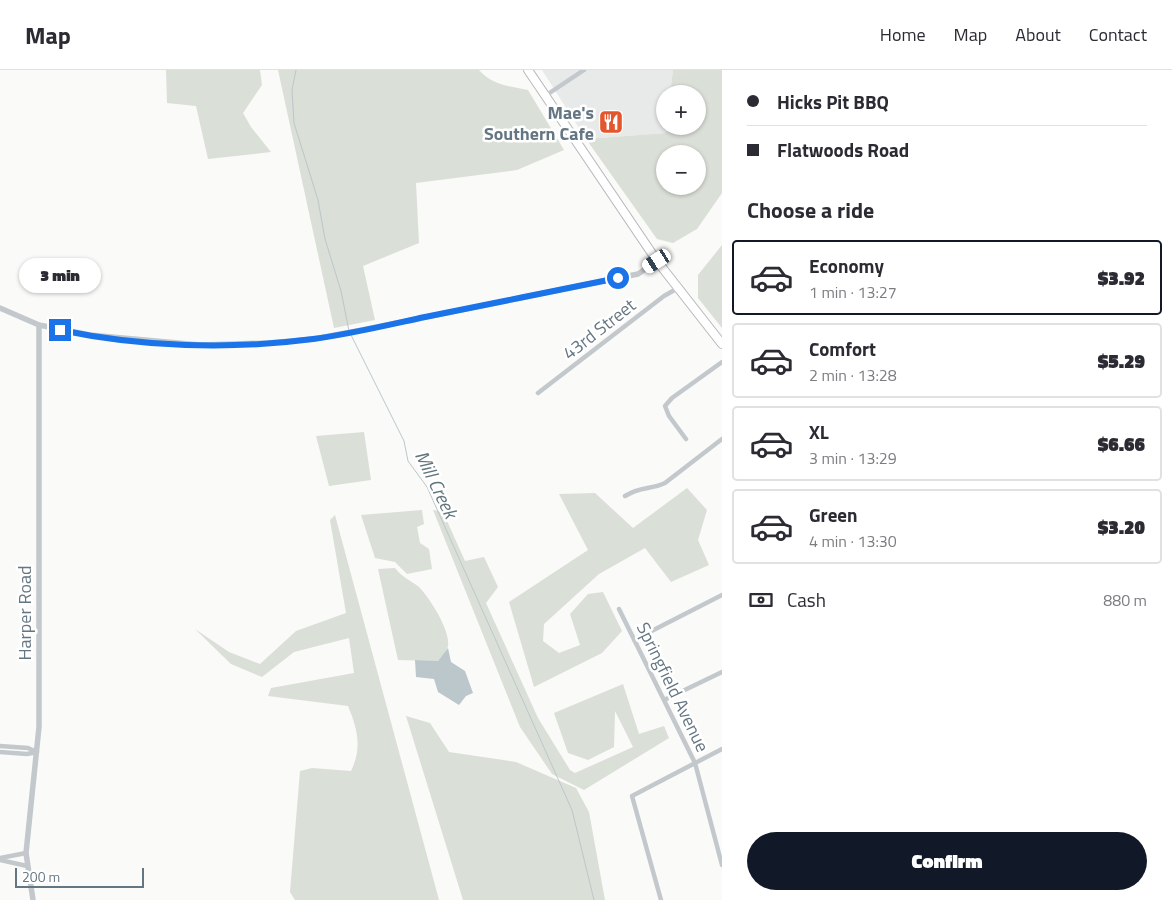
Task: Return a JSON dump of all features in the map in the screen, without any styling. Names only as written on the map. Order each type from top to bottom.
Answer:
[{"type":"highway","points":[[528,70],[657,261],[722,344]]},
{"type":"street","points":[[545,96],[584,70]]},
{"type":"street","points":[[0,308],[39,325],[90,336],[200,345],[268,343],[362,330],[638,274],[657,261]]},
{"type":"street","name":"43rd Street","points":[[538,393],[664,296],[678,288]]},
{"type":"street","name":"Harper Road","points":[[33,900],[26,853],[40,712],[39,325]]},
{"type":"street","points":[[686,439],[669,416],[665,406],[672,398],[722,362]]},
{"type":"street","points":[[626,496],[637,488],[656,487],[665,483],[722,439]]},
{"type":"street","points":[[634,640],[722,595]]},
{"type":"street","name":"Springfield Avenue","points":[[619,609],[695,763],[722,865]]},
{"type":"street","points":[[664,700],[722,672]]},
{"type":"street","points":[[1,746],[28,748],[37,752],[27,754],[1,752],[1,746]]},
{"type":"street","points":[[661,900],[632,796],[722,749]]},
{"type":"street","points":[[0,859],[26,853]]},
{"type":"street","points":[[0,859],[28,866]]},
{"type":"shaded area","points":[[166,70],[260,70],[262,85],[243,113],[251,127],[271,152],[208,159],[196,106],[167,103]]},
{"type":"shaded area","points":[[278,70],[479,70],[495,82],[528,90],[564,150],[517,170],[416,183],[419,243],[363,266],[375,320],[334,328]]},
{"type":"shaded area","points":[[542,70],[673,70],[671,85],[656,85],[656,134],[586,139]]},
{"type":"shaded area","points":[[673,70],[722,70],[722,193],[697,229],[673,243],[657,239],[586,139],[656,134],[706,135],[706,85],[671,85]]},
{"type":"shaded area","points":[[722,245],[722,328],[698,298],[698,275]]},
{"type":"shaded area","points":[[364,432],[371,480],[329,486],[316,436]]},
{"type":"shaded area","points":[[687,488],[707,510],[698,540],[709,565],[671,582],[645,548],[599,574],[544,624],[543,641],[559,653],[580,645],[570,614],[588,594],[603,592],[622,631],[602,653],[534,687],[509,602],[588,550],[559,494],[595,493],[633,528]]},
{"type":"shaded area","points":[[422,510],[424,524],[417,527],[420,543],[429,549],[432,569],[407,574],[395,562],[375,558],[361,515]]},
{"type":"shaded area","points":[[433,510],[443,512],[465,561],[484,557],[498,587],[486,603],[538,718],[570,770],[575,773],[633,747],[615,711],[614,747],[588,760],[568,753],[554,713],[623,684],[639,734],[664,726],[669,738],[584,790],[552,774],[520,727]]},
{"type":"shaded area","points":[[335,515],[439,900],[295,900],[290,892],[300,771],[312,768],[351,771],[358,747],[356,731],[348,706],[268,696],[271,688],[354,673],[349,638],[294,652],[262,677],[231,664],[195,629],[229,652],[260,664],[296,631],[346,613],[330,520]]},
{"type":"shaded area","points":[[395,568],[419,587],[434,607],[444,626],[447,635],[447,649],[438,661],[398,660],[378,569]]},
{"type":"shaded area","points":[[448,648],[451,662],[465,671],[473,693],[466,696],[459,705],[438,692],[434,679],[416,677],[415,660],[438,661]]},
{"type":"shaded area","points":[[406,716],[430,723],[449,752],[516,762],[576,788],[589,812],[605,900],[463,900]]},
{"type":"waterway","name":"Mill Creek","points":[[296,70],[292,90],[294,123],[318,200],[325,239],[341,291],[349,331]]},
{"type":"waterway","name":"Mill Creek","points":[[351,335],[404,441],[408,461],[427,487],[572,810],[594,900]]},
{"type":"place","name":"Mae's Southern Cafe","points":[[611,122]]},
{"type":"route","points":[[60,330],[90,336],[200,345],[298,341],[362,330],[618,278]]}]
